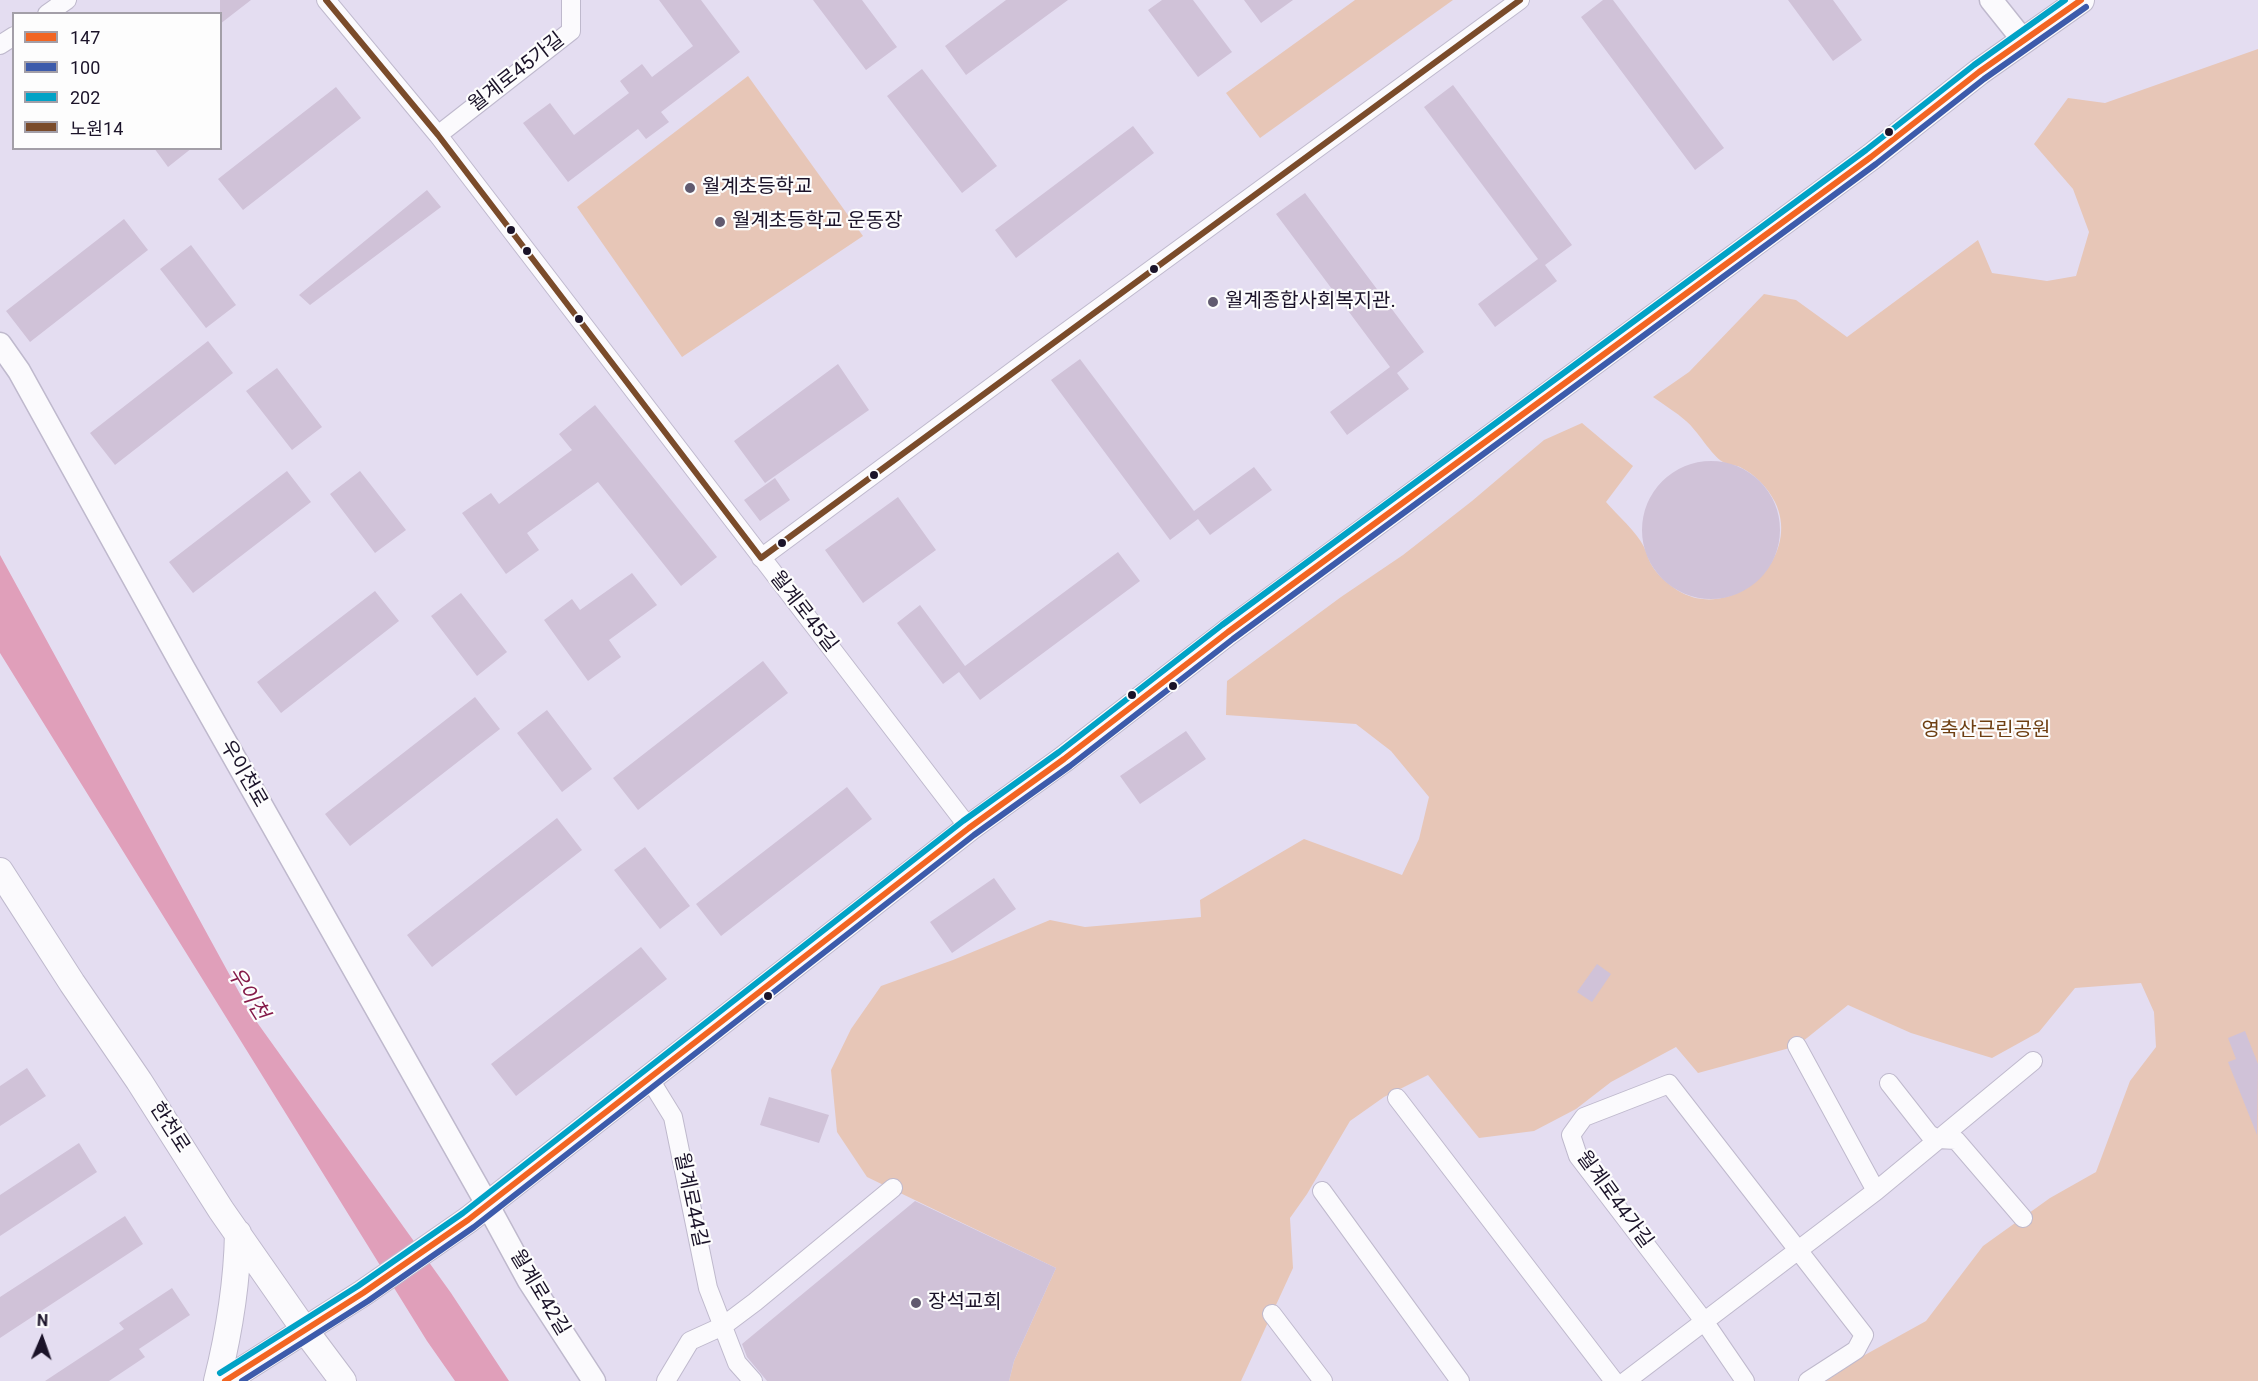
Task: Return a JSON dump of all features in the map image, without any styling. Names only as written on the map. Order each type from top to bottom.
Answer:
[{"type":"main road","points":[[225,1381],[363,1293],[468,1220],[969,828],[1064,759],[1237,625],[1870,157],[2023,40],[2081,0]]},
{"type":"main road","name":"한천로","points":[[0,871],[238,1233],[304,1329],[344,1381]]},
{"type":"main road","points":[[217,1381],[226,1342],[238,1233]]},
{"type":"street","points":[[50,12],[67,0]]},
{"type":"street","name":"월계로45길","points":[[326,0],[438,135],[969,828]]},
{"type":"street","name":"월계로45가길","points":[[438,135],[571,32],[571,0]]},
{"type":"street","points":[[761,558],[1520,0]]},
{"type":"street","points":[[1990,0],[2023,40]]},
{"type":"street","name":"우이천로","points":[[0,344],[19,371],[183,667],[487,1204]]},
{"type":"street","points":[[1797,1046],[1876,1191]]},
{"type":"street","points":[[1626,1381],[1876,1191],[2033,1061]]},
{"type":"street","name":"월계로44길","points":[[649,1078],[673,1118],[708,1288],[737,1363],[753,1381]]},
{"type":"street","points":[[1889,1083],[1929,1134],[1938,1139],[1956,1140],[2023,1218]]},
{"type":"street","name":"월계로44가길","points":[[1704,1322],[1578,1156],[1571,1135],[1584,1117],[1669,1084],[1798,1250]]},
{"type":"street","points":[[1397,1098],[1614,1381]]},
{"type":"street","points":[[666,1381],[690,1341],[723,1326],[755,1302],[892,1188]]},
{"type":"street","points":[[1322,1191],[1460,1381]]},
{"type":"street","name":"월계로42길","points":[[487,1204],[529,1281],[594,1381]]},
{"type":"street","points":[[1798,1250],[1863,1335],[1856,1350],[1808,1381]]},
{"type":"street","points":[[1272,1314],[1323,1381]]},
{"type":"street","points":[[1704,1322],[1745,1381]]},
{"type":"green space","points":[[1355,0],[1453,0],[1260,138],[1226,93]]},
{"type":"green space","name":"영축산근린공원","points":[[2258,49],[2258,1381],[1826,1381],[1863,1356],[1926,1321],[1983,1246],[2050,1198],[2096,1172],[2130,1081],[2156,1047],[2154,1012],[2141,983],[2075,988],[2039,1032],[1992,1058],[1911,1033],[1848,1005],[1797,1046],[1698,1073],[1676,1047],[1611,1082],[1576,1109],[1534,1131],[1479,1138],[1428,1075],[1384,1097],[1350,1121],[1307,1194],[1290,1218],[1293,1268],[1241,1381],[1009,1381],[1014,1361],[1056,1268],[867,1177],[837,1132],[831,1070],[851,1029],[881,986],[953,960],[1050,920],[1085,927],[1201,917],[1200,900],[1304,839],[1402,875],[1419,839],[1429,797],[1391,751],[1356,724],[1226,715],[1227,681],[1341,597],[1403,555],[1544,440],[1582,423],[1633,466],[1606,502],[1636,535],[1659,575],[1677,590],[1698,598],[1719,599],[1739,592],[1757,580],[1771,564],[1779,545],[1781,524],[1775,502],[1765,486],[1756,478],[1740,467],[1718,459],[1686,421],[1653,397],[1689,372],[1764,294],[1796,300],[1847,337],[1978,240],[1992,273],[2047,281],[2076,276],[2089,232],[2073,189],[2034,144],[2068,98],[2105,103]]},
{"type":"green space","name":"월계초등학교 운동장","points":[[748,76],[863,236],[682,357],[577,207]]},
{"type":"shaded area","name":"우이천","points":[[0,555],[251,1014],[451,1293],[509,1381],[455,1381],[427,1341],[0,653]]},
{"type":"building","points":[[220,0],[251,0],[222,22],[222,12],[220,12]]},
{"type":"building","points":[[659,0],[701,0],[740,52],[661,112],[669,122],[646,139],[638,129],[568,182],[523,123],[550,103],[574,135],[629,93],[620,81],[642,64],[652,77],[693,46]]},
{"type":"building","points":[[813,0],[862,0],[897,47],[866,70]]},
{"type":"building","points":[[1006,0],[1068,0],[966,75],[945,46]]},
{"type":"building","points":[[1162,0],[1193,0],[1232,52],[1198,77],[1148,10]]},
{"type":"building","points":[[1244,0],[1293,0],[1261,23]]},
{"type":"building","points":[[1603,0],[1613,0],[1724,148],[1695,170],[1581,17]]},
{"type":"building","points":[[1788,0],[1833,0],[1862,40],[1833,61]]},
{"type":"building","points":[[922,69],[997,166],[962,193],[887,96]]},
{"type":"building","points":[[1453,85],[1572,245],[1545,265],[1557,281],[1495,327],[1478,304],[1538,259],[1424,107]]},
{"type":"building","points":[[336,87],[361,118],[243,210],[218,179]]},
{"type":"building","points":[[1133,126],[1154,153],[1016,258],[995,230]]},
{"type":"building","points":[[155,150],[189,150],[168,167]]},
{"type":"building","points":[[427,190],[441,207],[310,305],[299,295]]},
{"type":"building","points":[[1305,193],[1424,352],[1397,373],[1409,389],[1347,435],[1330,412],[1390,367],[1276,214]]},
{"type":"building","points":[[124,219],[148,250],[30,342],[6,311]]},
{"type":"building","points":[[191,245],[236,305],[206,328],[160,269]]},
{"type":"building","points":[[208,341],[233,373],[115,465],[90,433]]},
{"type":"building","points":[[1080,359],[1194,511],[1254,467],[1272,490],[1210,535],[1198,519],[1170,540],[1051,380]]},
{"type":"building","points":[[838,364],[869,410],[765,483],[734,441]]},
{"type":"building","points":[[277,368],[322,427],[292,450],[246,391]]},
{"type":"building","points":[[595,405],[717,557],[681,586],[598,482],[527,533],[539,550],[506,574],[462,513],[491,493],[499,504],[572,450],[559,434]]},
{"type":"building","points":[[1711,461],[1737,466],[1760,481],[1775,504],[1780,530],[1775,556],[1760,579],[1737,594],[1711,599],[1685,594],[1662,579],[1647,556],[1642,530],[1647,504],[1662,481],[1685,466]]},
{"type":"building","points":[[287,471],[311,502],[193,593],[169,562]]},
{"type":"building","points":[[360,471],[406,530],[375,553],[330,494]]},
{"type":"building","points":[[775,478],[790,500],[760,521],[744,500]]},
{"type":"building","points":[[898,497],[936,550],[863,603],[825,550]]},
{"type":"building","points":[[1118,552],[1140,581],[980,700],[959,672],[943,684],[897,623],[920,605],[965,666]]},
{"type":"building","points":[[632,573],[657,605],[609,640],[621,657],[588,681],[544,620],[572,599],[580,610]]},
{"type":"building","points":[[375,591],[399,621],[281,713],[257,682]]},
{"type":"building","points":[[461,593],[507,652],[477,676],[431,616]]},
{"type":"building","points":[[763,661],[788,693],[638,810],[613,778]]},
{"type":"building","points":[[475,697],[500,729],[350,846],[325,814]]},
{"type":"building","points":[[547,710],[592,769],[562,792],[517,733]]},
{"type":"building","points":[[1186,731],[1206,759],[1140,804],[1120,776]]},
{"type":"building","points":[[847,787],[872,819],[721,936],[696,904]]},
{"type":"building","points":[[557,818],[582,850],[432,967],[407,935]]},
{"type":"building","points":[[645,847],[690,906],[660,929],[614,870]]},
{"type":"building","points":[[994,878],[1016,909],[952,953],[930,922]]},
{"type":"building","points":[[641,947],[667,979],[516,1096],[491,1064]]},
{"type":"building","points":[[1597,964],[1611,974],[1592,1002],[1577,992]]},
{"type":"building","points":[[2245,1031],[2258,1064],[2257,1135],[2228,1062],[2236,1059],[2228,1038]]},
{"type":"building","points":[[27,1068],[46,1096],[0,1126],[0,1086]]},
{"type":"building","points":[[769,1097],[829,1115],[819,1143],[760,1125]]},
{"type":"building","points":[[79,1143],[97,1172],[0,1236],[0,1195]]},
{"type":"building","name":"장석교회","points":[[915,1201],[1056,1268],[1014,1361],[1009,1381],[767,1381],[747,1357],[742,1344]]},
{"type":"building","points":[[125,1216],[143,1244],[0,1338],[0,1297]]},
{"type":"building","points":[[172,1288],[190,1315],[139,1349],[145,1357],[109,1381],[45,1381],[124,1329],[119,1323]]},
{"type":"transit line","name":"노원14","points":[[326,0],[438,135],[761,558],[1520,0]]},
{"type":"transit line","name":"202","points":[[220,1373],[358,1286],[463,1213],[963,821],[1059,752],[1222,625],[1866,150],[1974,65],[2065,0]]},
{"type":"transit line","name":"147","points":[[225,1381],[363,1293],[468,1220],[969,828],[1064,759],[1228,632],[1871,157],[1979,72],[2081,0]]},
{"type":"transit line","name":"100","points":[[242,1381],[368,1301],[474,1227],[974,835],[1070,766],[1233,639],[1876,164],[1984,79],[2086,7]]},
{"type":"place","name":"월계초등학교","points":[[690,188]]},
{"type":"place","name":"월계초등학교 운동장","points":[[720,222]]},
{"type":"place","name":"월계종합사회복지관.","points":[[1213,302]]},
{"type":"place","name":"장석교회","points":[[916,1303]]}]
